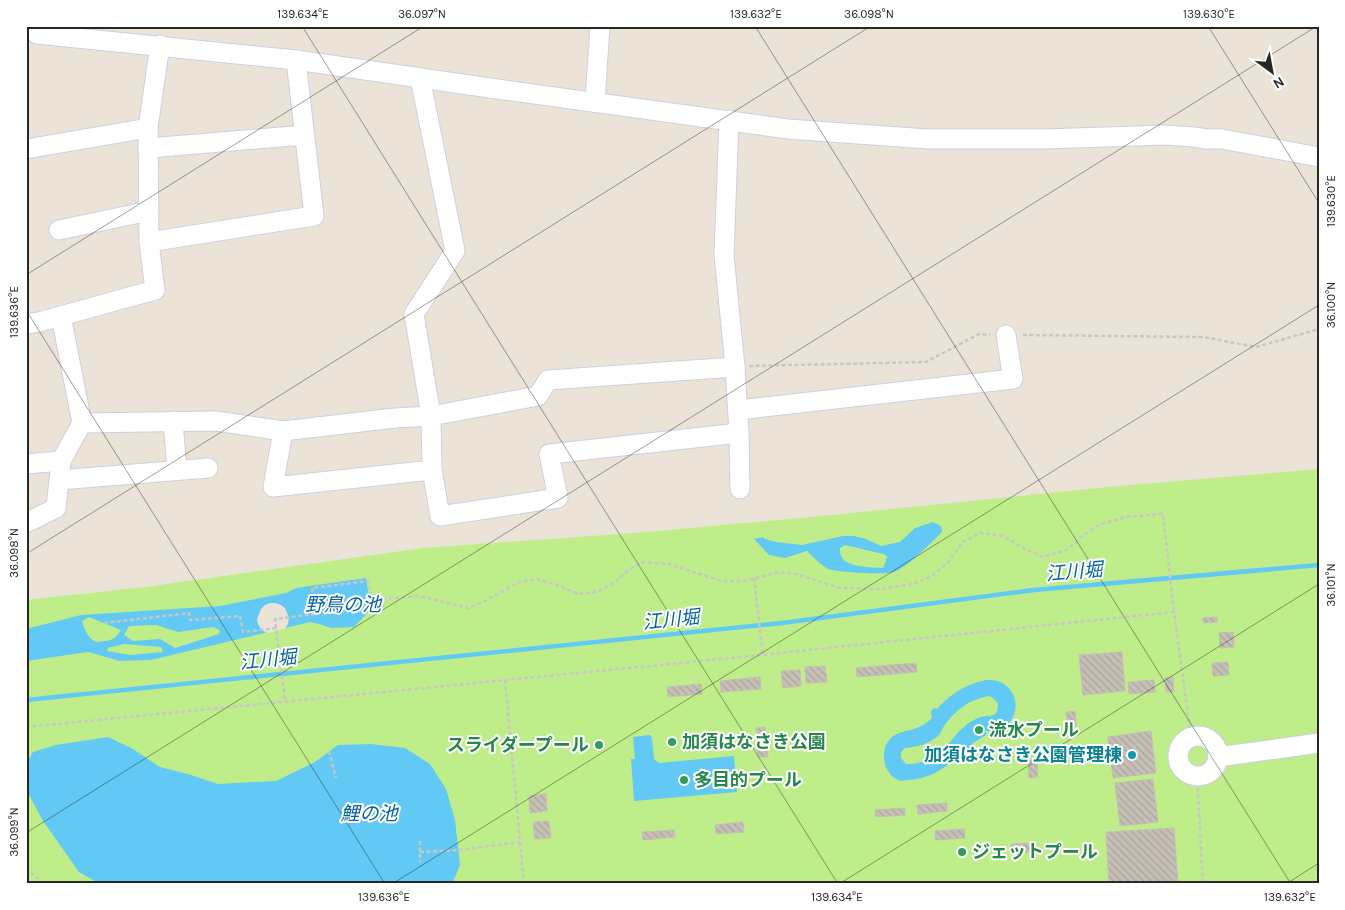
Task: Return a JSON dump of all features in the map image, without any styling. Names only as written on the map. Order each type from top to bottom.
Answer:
[{"type":"street","points":[[595,102],[600,26]]},
{"type":"street","points":[[38,33],[296,60],[788,129],[928,139],[1044,139],[1164,135],[1222,139],[1319,157]]},
{"type":"street","points":[[26,324],[156,290],[149,242],[148,128],[160,45]]},
{"type":"street","points":[[149,242],[314,216],[296,60]]},
{"type":"street","points":[[420,78],[455,251],[414,314],[430,416],[432,470],[440,516],[558,498],[549,454],[739,433]]},
{"type":"street","points":[[729,120],[724,255],[736,367],[740,489]]},
{"type":"street","points":[[26,150],[148,128]]},
{"type":"street","points":[[149,148],[305,135]]},
{"type":"street","points":[[59,230],[149,211]]},
{"type":"street","points":[[26,523],[56,508],[61,461],[82,422],[61,316]]},
{"type":"street","points":[[738,410],[1012,379],[1006,335]]},
{"type":"street","points":[[82,422],[216,421],[283,431],[395,418],[430,416],[538,396],[548,380],[736,367]]},
{"type":"street","points":[[173,421],[177,470]]},
{"type":"street","points":[[283,431],[273,487],[432,470]]},
{"type":"street","points":[[26,464],[61,461]]},
{"type":"street","points":[[59,480],[208,468]]},
{"type":"street","points":[[1199,736],[1213,742],[1218,757],[1216,764],[1211,770],[1197,776],[1189,774],[1179,762],[1178,754],[1180,747],[1191,737],[1199,736]]},
{"type":"street","points":[[1218,757],[1319,743]]},
{"type":"path","points":[[736,367],[926,362],[979,334],[1203,337],[1256,347],[1319,329]]},
{"type":"path","points":[[285,701],[275,619],[315,614],[312,588],[368,580],[371,600],[419,596],[468,608],[519,582],[537,579],[578,594],[597,592],[643,562],[668,564],[722,581],[744,581],[780,572],[796,574],[840,588],[881,589],[913,584],[932,576],[963,542],[980,533],[1003,536],[1025,550],[1043,557],[1066,550],[1099,525],[1125,517],[1163,514],[1191,737]]},
{"type":"path","points":[[754,578],[763,654]]},
{"type":"path","points":[[26,727],[1174,612]]},
{"type":"path","points":[[104,622],[190,613],[190,620],[240,616],[243,632],[276,629]]},
{"type":"path","points":[[505,680],[524,884]]},
{"type":"path","points":[[328,751],[336,778]]},
{"type":"path","points":[[1197,776],[1203,884]]},
{"type":"path","points":[[420,841],[420,862]]},
{"type":"path","points":[[420,852],[459,850],[520,842]]},
{"type":"path","points":[[26,868],[44,884]]},
{"type":"green space","name":"加須はなさき公園","points":[[1319,469],[1319,884],[26,884],[26,600],[145,587],[423,548],[647,532],[1108,487]]},
{"type":"water","points":[[933,522],[941,526],[942,532],[899,570],[889,573],[861,573],[828,569],[807,551],[785,558],[769,555],[754,539],[763,537],[776,542],[802,545],[843,536],[854,536],[881,546],[900,542],[915,528]],"holes":[[[845,545],[887,556],[883,568],[859,566],[844,560],[840,548]]]},
{"type":"water","name":"野鳥の池","points":[[366,578],[371,609],[354,627],[331,628],[310,622],[151,660],[120,661],[88,652],[26,661],[26,629],[81,615],[220,606],[286,593],[296,588]],"holes":[[[89,617],[121,630],[116,637],[107,641],[93,641],[85,630],[82,621]],[[156,625],[178,632],[213,627],[220,630],[219,634],[175,648],[160,639],[133,641],[124,635],[129,626]],[[124,644],[161,647],[163,652],[130,655],[107,651],[108,648]]]},
{"type":"water","name":"流水プール","points":[[986,680],[998,681],[1006,685],[1011,691],[1016,706],[1015,713],[1006,726],[997,730],[986,731],[986,735],[973,743],[965,754],[962,752],[950,763],[931,775],[901,781],[890,774],[884,756],[887,744],[893,736],[924,724],[932,718],[931,711],[934,708],[937,709],[959,690]],"holes":[[[989,696],[998,703],[996,714],[972,721],[937,755],[922,762],[911,764],[906,764],[901,758],[901,752],[905,748],[923,745],[938,736],[948,720],[964,706],[982,697]]]},
{"type":"water","name":"多目的プール","points":[[650,735],[654,759],[659,763],[734,756],[737,792],[634,801],[631,759],[635,759],[633,737]]},
{"type":"water","name":"鯉の池","points":[[108,737],[133,749],[160,767],[218,784],[276,781],[315,762],[338,745],[371,744],[405,748],[430,764],[446,789],[455,820],[460,865],[452,884],[100,884],[79,872],[43,821],[27,791],[26,763],[33,752],[56,745]]},
{"type":"pier","points":[[270,603],[276,603],[285,608],[289,618],[285,629],[267,633],[261,629],[257,619],[261,609]]},
{"type":"building","points":[[1217,617],[1217,622],[1203,623],[1203,618]]},
{"type":"building","points":[[1233,632],[1234,647],[1220,648],[1219,633]]},
{"type":"building","points":[[1122,652],[1125,691],[1083,695],[1079,655]]},
{"type":"building","points":[[1228,662],[1229,675],[1213,676],[1212,663]]},
{"type":"building","points":[[916,663],[917,672],[857,677],[856,668]]},
{"type":"building","points":[[825,666],[827,682],[806,683],[805,667]]},
{"type":"building","points":[[800,670],[801,686],[783,688],[781,671]]},
{"type":"building","points":[[760,677],[761,689],[721,692],[720,681]]},
{"type":"building","points":[[1173,677],[1174,692],[1166,692],[1165,678]]},
{"type":"building","points":[[1154,680],[1155,692],[1129,694],[1128,682]]},
{"type":"building","points":[[701,684],[702,694],[668,697],[667,687]]},
{"type":"building","points":[[1075,711],[1077,736],[1068,737],[1066,712]]},
{"type":"building","points":[[765,727],[768,757],[758,757],[756,728]]},
{"type":"building","name":"加須はなさき公園管理棟","points":[[1151,731],[1156,773],[1113,778],[1108,737]]},
{"type":"building","points":[[1037,759],[1038,777],[1029,778],[1028,760]]},
{"type":"building","points":[[1153,779],[1158,822],[1120,826],[1115,783]]},
{"type":"building","points":[[546,794],[547,811],[530,813],[529,796]]},
{"type":"building","points":[[947,803],[947,811],[918,814],[917,805]]},
{"type":"building","points":[[905,808],[905,815],[876,817],[875,810]]},
{"type":"building","points":[[549,821],[551,838],[535,839],[533,822]]},
{"type":"building","points":[[743,822],[744,832],[716,834],[715,825]]},
{"type":"building","points":[[1174,828],[1178,884],[1109,884],[1106,832]]},
{"type":"building","points":[[964,829],[965,838],[935,840],[935,831]]},
{"type":"building","points":[[674,830],[675,837],[643,840],[642,832]]},
{"type":"building","points":[[1034,843],[1035,851],[1012,854],[1011,844]]},
{"type":"waterway","name":"江川堀","points":[[26,700],[782,623],[1034,590],[1319,565]]},
{"type":"place","name":"流水プール","points":[[979,730]]},
{"type":"place","name":"加須はなさき公園","points":[[672,742]]},
{"type":"place","name":"スライダープール","points":[[599,745]]},
{"type":"place","name":"加須はなさき公園管理棟","points":[[1132,755]]},
{"type":"place","name":"多目的プール","points":[[684,780]]},
{"type":"place","name":"ジェットプール","points":[[962,852]]}]
